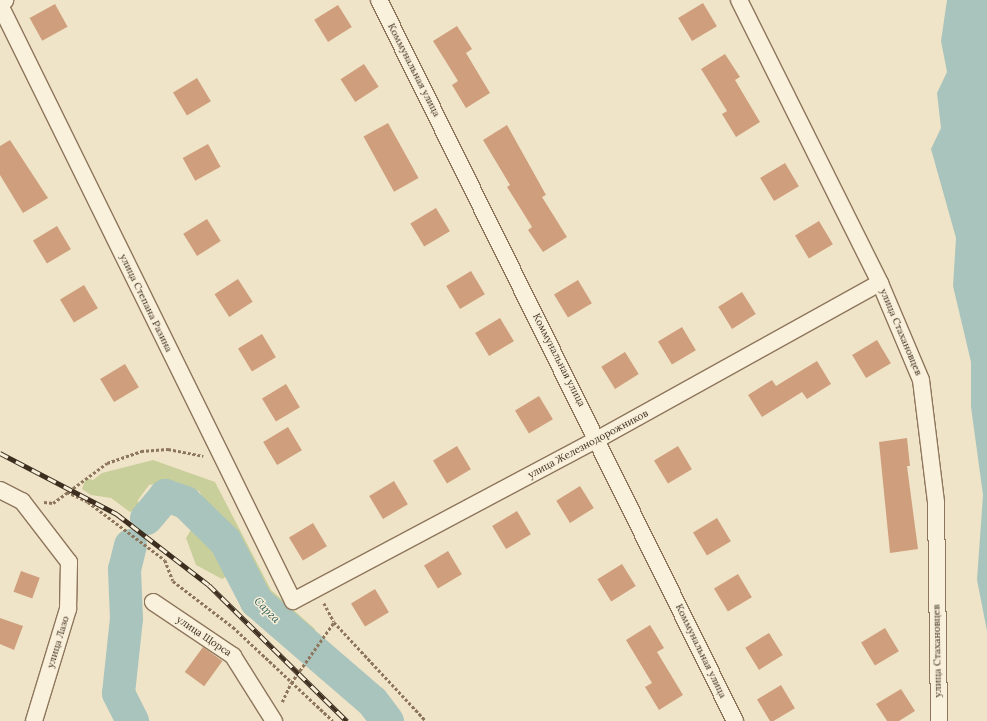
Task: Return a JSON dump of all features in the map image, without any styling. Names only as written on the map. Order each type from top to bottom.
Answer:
[{"type":"street","points":[[0,3],[3,0]]},
{"type":"street","name":"Коммунальная улица","points":[[379,0],[598,439],[735,721]]},
{"type":"street","name":"улица Стахановцев","points":[[739,0],[880,283],[922,380],[936,503],[939,721]]},
{"type":"street","name":"улица Степана Разина","points":[[0,3],[293,601]]},
{"type":"street","name":"улица Железнодорожников","points":[[293,601],[598,439],[880,283]]},
{"type":"street","points":[[0,490],[22,501]]},
{"type":"street","name":"улица Лазо","points":[[22,501],[69,562],[68,609],[34,721]]},
{"type":"street","name":"улица Щорса","points":[[153,602],[233,656],[275,719]]},
{"type":"path","points":[[22,501],[53,503],[107,463],[141,451],[168,449],[224,460]]},
{"type":"path","points":[[68,492],[88,502],[165,560],[173,581],[233,627],[333,721]]},
{"type":"path","points":[[316,589],[334,622],[426,721]]},
{"type":"path","points":[[275,719],[291,683],[334,622]]},
{"type":"green space","points":[[153,460],[215,482],[271,590],[315,629],[309,649],[298,651],[291,629],[273,623],[259,610],[259,595],[246,572],[239,569],[222,579],[196,565],[186,538],[194,525],[192,517],[168,501],[178,496],[200,505],[205,501],[199,491],[161,483],[149,485],[138,500],[138,508],[130,512],[111,498],[91,495],[82,489],[86,478],[93,480],[102,473]]},
{"type":"water","points":[[947,0],[987,0],[987,631],[977,580],[983,495],[971,407],[971,362],[953,286],[956,238],[931,149],[941,128],[937,93],[947,72],[941,41]]},
{"type":"building","points":[[703,3],[717,26],[692,41],[678,18]]},
{"type":"building","points":[[55,4],[68,27],[42,41],[30,18]]},
{"type":"building","points":[[338,5],[352,27],[328,42],[314,20]]},
{"type":"building","points":[[457,26],[472,49],[466,53],[490,93],[466,108],[452,85],[458,81],[433,41]]},
{"type":"building","points":[[725,54],[740,77],[735,80],[760,122],[736,137],[722,114],[727,111],[701,69]]},
{"type":"building","points":[[364,64],[379,87],[355,102],[341,79]]},
{"type":"building","points":[[197,78],[211,101],[187,116],[173,92]]},
{"type":"building","points":[[388,123],[419,178],[394,192],[364,137]]},
{"type":"building","points":[[507,125],[546,195],[542,197],[567,237],[543,252],[528,230],[532,227],[507,187],[510,185],[483,140]]},
{"type":"building","points":[[10,140],[48,198],[23,213],[0,175],[0,146]]},
{"type":"building","points":[[208,144],[221,167],[195,181],[183,158]]},
{"type":"building","points":[[785,163],[799,186],[774,201],[760,178]]},
{"type":"building","points":[[436,208],[450,231],[424,247],[410,223]]},
{"type":"building","points":[[207,219],[221,241],[197,256],[183,234]]},
{"type":"building","points":[[819,221],[833,244],[809,259],[795,235]]},
{"type":"building","points":[[57,226],[71,249],[47,264],[33,240]]},
{"type":"building","points":[[471,271],[485,294],[460,309],[446,286]]},
{"type":"building","points":[[238,279],[253,302],[229,317],[215,294]]},
{"type":"building","points":[[578,280],[592,303],[568,318],[554,294]]},
{"type":"building","points":[[84,285],[98,308],[74,323],[60,299]]},
{"type":"building","points":[[742,292],[756,314],[732,329],[718,307]]},
{"type":"building","points":[[500,318],[514,341],[489,356],[475,333]]},
{"type":"building","points":[[682,327],[696,350],[672,365],[658,341]]},
{"type":"building","points":[[262,334],[276,357],[252,372],[238,348]]},
{"type":"building","points":[[877,340],[891,363],[866,378],[852,355]]},
{"type":"building","points":[[625,352],[639,374],[615,389],[601,367]]},
{"type":"building","points":[[817,361],[831,384],[807,399],[802,392],[762,417],[748,395],[772,380],[776,386]]},
{"type":"building","points":[[125,364],[139,387],[114,402],[100,379]]},
{"type":"building","points":[[286,384],[300,407],[276,422],[262,398]]},
{"type":"building","points":[[539,396],[553,419],[529,434],[515,410]]},
{"type":"building","points":[[288,427],[302,450],[277,465],[263,442]]},
{"type":"building","points":[[907,438],[910,466],[907,466],[918,549],[890,553],[879,442]]},
{"type":"building","points":[[457,446],[471,469],[447,484],[433,460]]},
{"type":"building","points":[[678,446],[692,469],[668,484],[654,460]]},
{"type":"building","points":[[394,481],[408,504],[383,519],[369,496]]},
{"type":"building","points":[[580,486],[594,508],[570,523],[556,501]]},
{"type":"building","points":[[517,511],[531,534],[506,549],[492,526]]},
{"type":"building","points":[[717,518],[731,541],[707,556],[693,532]]},
{"type":"building","points":[[313,523],[327,546],[303,561],[289,537]]},
{"type":"building","points":[[448,551],[462,574],[438,589],[424,565]]},
{"type":"building","points":[[622,564],[636,586],[611,601],[597,579]]},
{"type":"building","points":[[21,571],[40,578],[32,599],[13,592]]},
{"type":"building","points":[[738,574],[752,597],[728,612],[714,588]]},
{"type":"building","points":[[375,589],[389,612],[365,627],[351,603]]},
{"type":"building","points":[[0,618],[23,626],[14,650],[0,644]]},
{"type":"building","points":[[650,625],[664,648],[657,652],[683,695],[659,710],[645,687],[652,683],[626,640]]},
{"type":"building","points":[[885,628],[899,651],[875,666],[861,642]]},
{"type":"building","points":[[769,633],[783,655],[759,670],[745,648]]},
{"type":"building","points":[[203,647],[222,661],[204,686],[185,672]]},
{"type":"building","points":[[781,685],[795,708],[774,721],[770,721],[757,699]]},
{"type":"building","points":[[901,689],[915,711],[899,721],[887,721],[876,704]]},
{"type":"waterway","name":"Сарга","points":[[146,518],[165,495],[185,502],[225,541],[256,601],[372,701],[387,721]]},
{"type":"waterway","name":"Сарга","points":[[130,545],[124,569],[126,618],[118,693],[132,721]]},
{"type":"railway","points":[[0,453],[117,514],[209,585],[347,721]]}]
